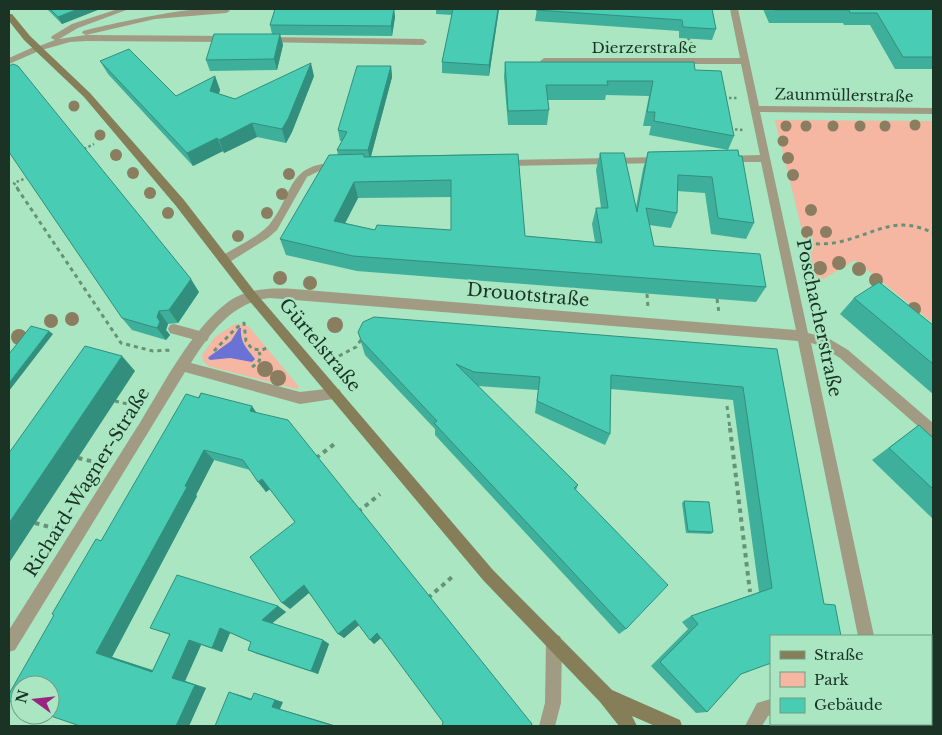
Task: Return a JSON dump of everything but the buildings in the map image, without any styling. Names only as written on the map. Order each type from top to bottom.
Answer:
[{"type":"main road","name":"Gürtelstraße","points":[[9,16],[38,48],[88,95],[180,203],[251,295],[488,575],[606,696],[629,726]]},
{"type":"main road","name":"Gürtelstraße","points":[[606,696],[674,726]]},
{"type":"street","points":[[38,48],[75,26],[125,9]]},
{"type":"street","name":"Poschacherstraße","points":[[734,9],[866,635]]},
{"type":"street","points":[[9,61],[38,48],[69,38],[137,20],[191,11],[226,11]]},
{"type":"street","points":[[69,38],[235,39]]},
{"type":"street","points":[[255,40],[423,42]]},
{"type":"street","name":"Dierzerstraße","points":[[544,61],[744,61]]},
{"type":"street","name":"Zaunmüllerstraße","points":[[754,108],[933,111]]},
{"type":"street","points":[[714,159],[764,158]]},
{"type":"street","points":[[492,163],[672,160]]},
{"type":"street","points":[[224,260],[264,235],[272,227],[304,176],[315,167],[354,166]]},
{"type":"street","name":"Drouotstraße","points":[[251,295],[264,293],[339,298],[802,336],[824,342],[844,354],[933,431]]},
{"type":"street","name":"Richard-Wagner-Straße","points":[[9,644],[182,366],[209,328],[232,308],[251,295]]},
{"type":"street","points":[[174,328],[203,336]]},
{"type":"street","points":[[182,366],[300,398],[335,394]]},
{"type":"street","points":[[547,726],[553,703],[554,642]]},
{"type":"street","points":[[753,726],[763,710],[770,707]]},
{"type":"path","points":[[718,98],[738,98]]},
{"type":"path","points":[[724,129],[744,130]]},
{"type":"path","points":[[84,149],[94,144]]},
{"type":"path","points":[[26,178],[14,183],[121,343],[154,351],[173,349]]},
{"type":"path","points":[[800,243],[822,244],[846,241],[884,226],[900,223],[914,224],[933,232]]},
{"type":"path","points":[[647,294],[648,309]]},
{"type":"path","points":[[717,299],[720,315]]},
{"type":"path","points":[[211,354],[227,340],[237,326],[244,322],[244,333],[252,350],[259,352],[269,347]]},
{"type":"path","points":[[339,356],[356,347],[366,334]]},
{"type":"path","points":[[248,367],[258,363],[261,356],[259,352]]},
{"type":"path","points":[[115,401],[136,406]]},
{"type":"path","points":[[727,406],[750,592]]},
{"type":"path","points":[[316,458],[337,442]]},
{"type":"path","points":[[78,458],[100,463]]},
{"type":"path","points":[[358,512],[380,494]]},
{"type":"path","points":[[35,523],[57,529]]},
{"type":"path","points":[[428,598],[452,577]]},
{"type":"green space","points":[[775,120],[933,121],[933,323],[855,260],[815,284]]},
{"type":"green space","points":[[235,324],[246,325],[250,328],[299,387],[297,389],[208,366],[203,361],[202,355],[215,337]]},
{"type":"shaded area","points":[[239,328],[241,328],[245,345],[255,359],[252,362],[230,358],[210,360],[208,358],[231,341]]}]
